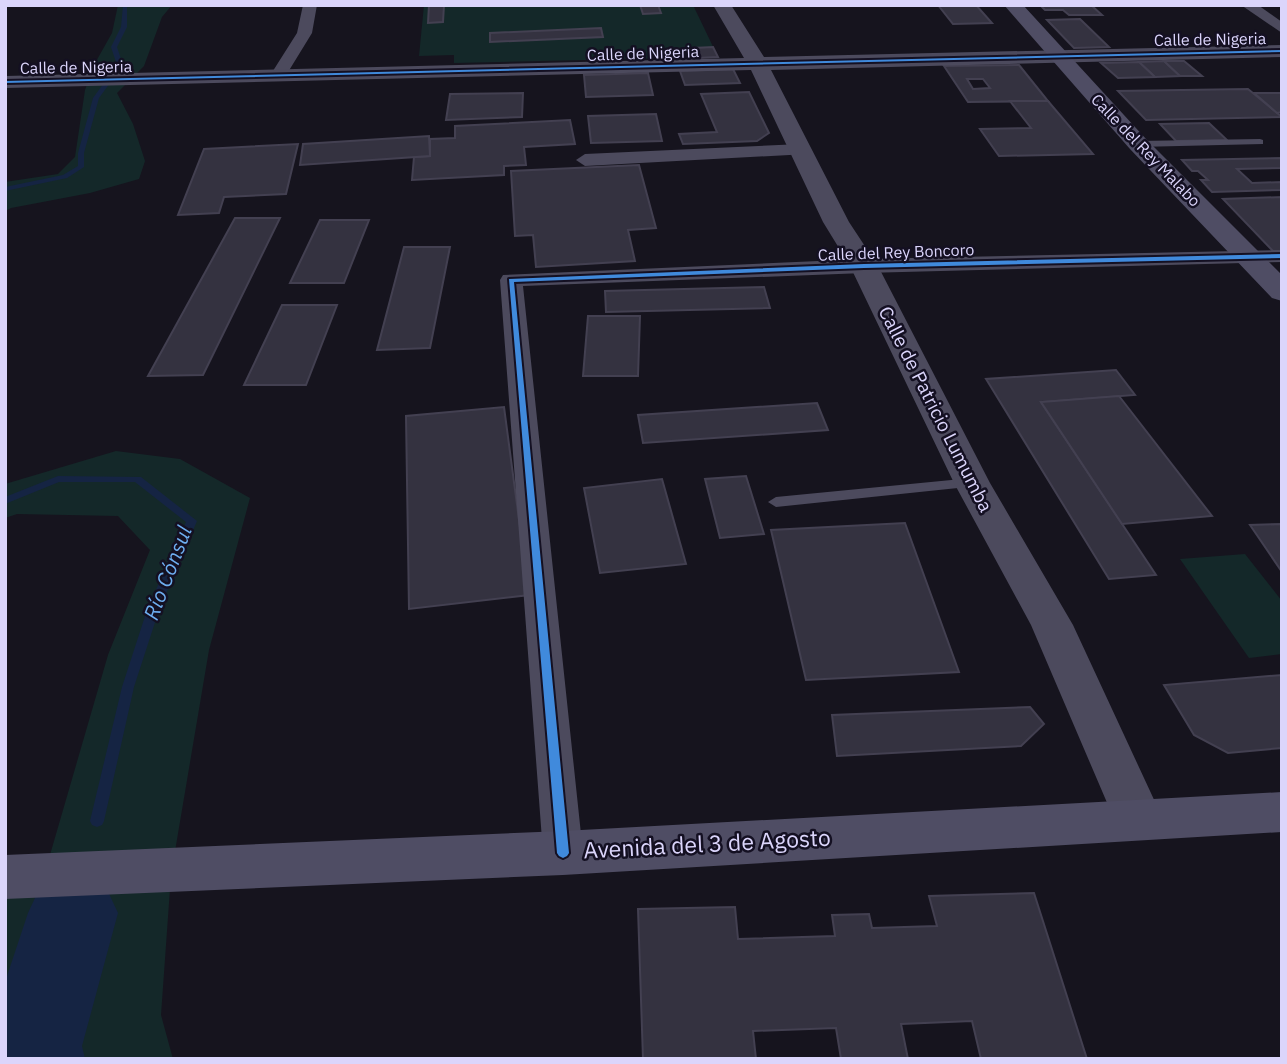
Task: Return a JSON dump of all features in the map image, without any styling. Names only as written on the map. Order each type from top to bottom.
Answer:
[{"type":"main road","name":"Calle del Rey Malabo","points":[[1013,5],[1138,144],[1282,292]]},
{"type":"main road","name":"Avenida del 3 de Agosto","points":[[5,877],[563,853],[1138,818],[1282,812]]},
{"type":"street","points":[[279,74],[304,37],[309,22],[310,5]]},
{"type":"street","name":"Calle de Patricio Lumumba","points":[[722,5],[758,64],[836,222],[864,266],[972,483],[1052,625],[1138,818]]},
{"type":"street","points":[[1248,5],[1282,29]]},
{"type":"street","name":"Calle de Nigeria","points":[[5,82],[1282,51]]},
{"type":"street","points":[[585,160],[801,150]]},
{"type":"street","name":"Calle del Rey Boncoro","points":[[563,853],[511,280],[864,266],[1282,256]]},
{"type":"lane","points":[[1138,144],[1260,142]]},
{"type":"lane","points":[[776,502],[972,483]]},
{"type":"green space","points":[[118,5],[172,5],[162,17],[144,66],[117,93],[133,124],[145,161],[139,179],[90,193],[5,211],[5,182],[58,174],[75,157],[85,90],[94,65],[112,33]]},
{"type":"green space","points":[[424,5],[693,5],[718,57],[454,63],[454,55],[419,56]]},
{"type":"green space","points":[[116,451],[180,459],[250,498],[209,650],[171,875],[161,1015],[173,1059],[5,1059],[5,881],[43,879],[108,655],[150,550],[118,516],[17,514],[5,518],[5,484]]},
{"type":"green space","points":[[1245,554],[1282,601],[1282,654],[1249,658],[1180,559]]},
{"type":"building","points":[[429,5],[444,5],[443,22],[428,23]]},
{"type":"building","points":[[640,5],[658,5],[661,13],[643,14]]},
{"type":"building","points":[[938,5],[976,5],[992,23],[953,24]]},
{"type":"building","points":[[1040,5],[1091,5],[1102,15],[1069,15],[1063,10],[1045,10]]},
{"type":"building","points":[[1080,19],[1109,47],[1074,48],[1047,20]]},
{"type":"building","points":[[601,28],[603,37],[490,42],[490,33]]},
{"type":"building","points":[[713,47],[718,57],[698,58],[694,48]]},
{"type":"building","points":[[1164,61],[1180,76],[1155,77],[1139,62]]},
{"type":"building","points":[[1164,61],[1184,61],[1202,76],[1180,76]]},
{"type":"building","points":[[1139,62],[1155,77],[1118,78],[1101,63]]},
{"type":"building","points":[[1019,65],[1048,101],[968,102],[944,66]],"holes":[[[967,79],[983,79],[990,88],[973,89]]]},
{"type":"building","points":[[733,69],[740,83],[685,85],[680,71]]},
{"type":"building","points":[[648,73],[653,95],[586,97],[584,75]]},
{"type":"building","points":[[1248,89],[1282,117],[1146,120],[1118,91]]},
{"type":"building","points":[[749,92],[769,133],[757,141],[683,144],[679,134],[717,132],[701,94]]},
{"type":"building","points":[[523,93],[522,117],[446,120],[450,94]]},
{"type":"building","points":[[1254,93],[1282,93],[1282,112],[1277,113]]},
{"type":"building","points":[[1010,101],[1048,101],[1093,154],[999,156],[980,129],[1031,128]]},
{"type":"building","points":[[656,114],[662,141],[591,143],[588,116]]},
{"type":"building","points":[[570,120],[575,144],[524,147],[526,165],[504,166],[504,175],[412,180],[414,157],[430,156],[430,139],[455,138],[455,126]]},
{"type":"building","points":[[1209,123],[1227,140],[1176,141],[1160,124]]},
{"type":"building","points":[[429,136],[430,156],[300,165],[303,144]]},
{"type":"building","points":[[298,144],[286,194],[224,197],[219,213],[178,215],[204,149]]},
{"type":"building","points":[[1282,158],[1282,168],[1237,169],[1252,183],[1282,182],[1282,190],[1212,192],[1201,180],[1208,180],[1198,171],[1192,171],[1182,160]]},
{"type":"building","points":[[639,165],[656,228],[628,230],[635,261],[536,267],[533,235],[515,236],[511,171]]},
{"type":"building","points":[[1282,197],[1282,251],[1273,251],[1223,199]]},
{"type":"building","points":[[235,218],[280,218],[203,375],[148,376]]},
{"type":"building","points":[[320,220],[369,220],[344,283],[290,283]]},
{"type":"building","points":[[404,247],[450,247],[430,348],[377,350]]},
{"type":"building","points":[[764,287],[770,308],[606,312],[605,291]]},
{"type":"building","points":[[282,305],[337,305],[306,385],[244,385]]},
{"type":"building","points":[[588,316],[640,316],[638,376],[583,376]]},
{"type":"building","points":[[1116,370],[1135,395],[1041,402],[1156,575],[1109,579],[986,379]]},
{"type":"building","points":[[1119,396],[1212,516],[1122,524],[1041,402]]},
{"type":"building","points":[[817,403],[828,430],[643,443],[638,415]]},
{"type":"building","points":[[504,407],[529,595],[409,609],[406,416]]},
{"type":"building","points":[[746,476],[764,534],[720,538],[705,479]]},
{"type":"building","points":[[662,479],[686,564],[600,573],[584,488]]},
{"type":"building","points":[[905,523],[959,672],[806,680],[771,530]]},
{"type":"building","points":[[1282,524],[1282,572],[1250,525]]},
{"type":"building","points":[[1282,675],[1282,748],[1228,753],[1194,735],[1164,685]]},
{"type":"building","points":[[1030,707],[1044,724],[1021,746],[837,756],[832,715]]},
{"type":"building","points":[[1034,893],[1087,1059],[981,1059],[972,1021],[901,1024],[908,1059],[841,1059],[836,1028],[753,1031],[756,1059],[643,1059],[638,909],[735,907],[738,939],[835,936],[832,915],[869,914],[872,928],[937,926],[929,896]]},
{"type":"waterway","name":"Río Cónsul","points":[[5,189],[65,177],[81,167],[81,153],[96,98],[120,65],[114,47],[124,27],[125,5]]},
{"type":"waterway","name":"Río Cónsul","points":[[5,501],[58,479],[137,479],[192,521],[153,610],[128,687],[97,821]]},
{"type":"waterway","name":"Río Cónsul","points":[[36,1059],[33,1046],[73,913]]},
{"type":"cycle path","points":[[5,82],[1282,51]]},
{"type":"cycle path","points":[[563,853],[511,280],[864,266],[1282,256]]}]
